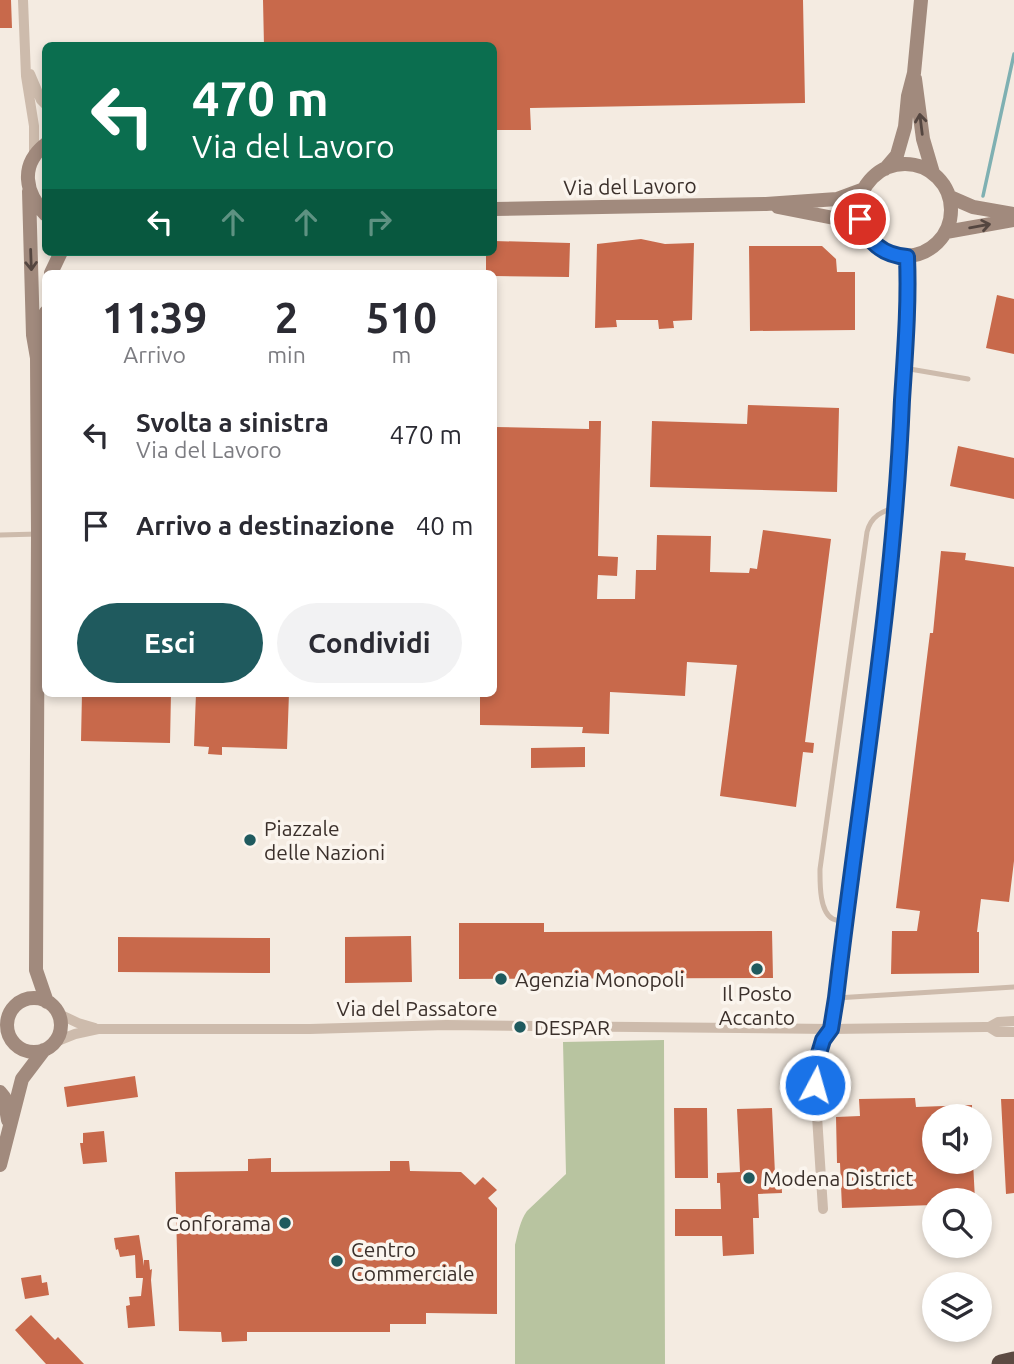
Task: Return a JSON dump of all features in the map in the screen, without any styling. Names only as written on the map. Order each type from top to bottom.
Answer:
[{"type":"highway","points":[[1001,1364],[1014,1361]]},
{"type":"main road","points":[[922,0],[914,73],[923,139],[933,173]]},
{"type":"main road","name":"Via del Lavoro","points":[[497,209],[766,204],[837,199],[864,189],[897,155],[905,127],[908,96],[914,73]]},
{"type":"main road","points":[[42,148],[34,156],[27,179],[33,335],[37,358],[36,970],[47,1002]]},
{"type":"main road","points":[[885,169],[909,164],[922,167],[933,173],[950,197],[950,220],[939,242],[930,250],[907,257]]},
{"type":"main road","points":[[863,229],[859,209],[864,189]]},
{"type":"main road","points":[[29,191],[42,211]]},
{"type":"main road","points":[[950,197],[973,206],[1014,214]]},
{"type":"main road","name":"Via del Lavoro","points":[[766,204],[849,221],[863,229],[868,239],[885,252],[907,257]]},
{"type":"main road","points":[[946,232],[1014,220]]},
{"type":"main road","points":[[37,358],[42,332]]},
{"type":"main road","points":[[22,1079],[4,1022],[24,1001],[36,970]]},
{"type":"main road","points":[[0,1165],[22,1079],[60,1032],[61,1020],[54,1007],[36,999],[24,1001]]},
{"type":"main road","points":[[10,1044],[30,1052],[50,1046]]},
{"type":"main road","points":[[0,1092],[4,1097],[9,1126]]},
{"type":"street","points":[[23,0],[26,76],[34,126],[34,156]]},
{"type":"street","points":[[26,65],[42,99]]},
{"type":"street","points":[[823,1209],[815,1075],[820,1048],[831,1029],[836,998],[892,552],[897,507],[908,287],[907,257]]},
{"type":"street","name":"Via del Passatore","points":[[59,1014],[98,1029]]},
{"type":"street","name":"Via del Passatore","points":[[50,1046],[75,1034],[98,1029],[446,1026],[831,1029],[989,1027],[998,1022],[1014,1021]]},
{"type":"street","name":"Via del Passatore","points":[[989,1027],[997,1032],[1014,1032]]},
{"type":"lane","points":[[904,368],[968,379]]},
{"type":"lane","points":[[845,922],[833,919],[825,909],[821,895],[820,869],[867,532],[877,515],[897,507]]},
{"type":"lane","points":[[0,535],[38,534]]},
{"type":"lane","points":[[836,998],[1014,987]]},
{"type":"green space","points":[[664,1040],[665,1364],[515,1364],[515,1245],[518,1232],[527,1211],[566,1174],[563,1042]]},
{"type":"building","points":[[0,0],[11,0],[12,28],[0,28]]},
{"type":"building","points":[[263,0],[803,0],[805,103],[530,108],[531,130],[497,130],[497,42],[264,42]]},
{"type":"building","points":[[641,239],[665,244],[694,243],[692,320],[673,321],[674,328],[659,329],[658,320],[616,320],[617,327],[595,328],[597,244]]},
{"type":"building","points":[[497,241],[570,243],[569,277],[497,276],[497,270],[486,270],[486,256],[497,256]]},
{"type":"building","points":[[749,246],[822,246],[836,259],[837,272],[855,272],[855,330],[750,331]]},
{"type":"building","points":[[997,295],[1014,299],[1014,354],[986,348]]},
{"type":"building","points":[[748,405],[839,408],[837,492],[650,487],[652,421],[747,424]]},
{"type":"building","points":[[589,421],[601,421],[598,556],[618,557],[617,576],[598,575],[597,599],[635,599],[636,570],[656,570],[657,535],[711,536],[710,572],[749,573],[750,568],[757,569],[763,530],[831,539],[805,742],[814,743],[813,753],[803,752],[796,807],[720,796],[737,665],[687,662],[685,696],[610,692],[609,734],[582,733],[583,727],[480,725],[480,697],[497,697],[497,427],[589,429]]},
{"type":"building","points":[[958,446],[1014,458],[1014,499],[950,486]]},
{"type":"building","points":[[941,551],[966,553],[965,560],[1014,567],[1014,861],[1009,902],[981,899],[977,932],[979,973],[891,974],[892,931],[917,931],[920,911],[896,908],[930,633],[933,633]]},
{"type":"building","points":[[82,697],[171,697],[170,743],[81,741]]},
{"type":"building","points":[[196,697],[289,697],[287,749],[222,747],[222,755],[208,754],[209,747],[194,746]]},
{"type":"building","points":[[585,747],[585,767],[531,768],[531,748]]},
{"type":"building","points":[[459,923],[544,923],[544,932],[772,931],[773,978],[459,979]]},
{"type":"building","points":[[411,936],[412,982],[345,983],[345,937]]},
{"type":"building","points":[[118,937],[270,938],[270,973],[118,972]]},
{"type":"building","points":[[135,1076],[138,1097],[67,1107],[64,1087]]},
{"type":"building","points":[[915,1098],[916,1107],[922,1107],[922,1174],[974,1174],[974,1188],[922,1188],[922,1205],[842,1208],[836,1117],[860,1116],[859,1099]]},
{"type":"building","points":[[1001,1099],[1014,1099],[1014,1193],[1006,1194]]},
{"type":"building","points":[[674,1108],[707,1108],[708,1178],[675,1178]]},
{"type":"building","name":"Modena District","points":[[772,1108],[775,1174],[781,1174],[782,1193],[758,1194],[759,1218],[753,1218],[754,1254],[723,1256],[722,1236],[675,1236],[675,1209],[721,1209],[717,1173],[740,1172],[737,1109]]},
{"type":"building","points":[[104,1131],[107,1162],[83,1164],[80,1143],[83,1143],[83,1133]]},
{"type":"building","name":"Centro Commerciale","points":[[271,1158],[271,1172],[390,1171],[390,1161],[409,1161],[410,1171],[461,1172],[475,1185],[483,1177],[497,1190],[488,1198],[497,1208],[497,1314],[426,1313],[426,1324],[390,1324],[390,1332],[247,1332],[247,1341],[222,1342],[221,1332],[179,1331],[175,1172],[248,1171],[248,1159]]},
{"type":"building","points":[[139,1235],[144,1266],[144,1260],[149,1260],[150,1270],[152,1269],[155,1326],[128,1328],[126,1306],[130,1305],[129,1297],[141,1296],[143,1278],[136,1278],[135,1255],[120,1257],[114,1238]]},
{"type":"building","points":[[41,1275],[42,1283],[47,1282],[49,1295],[25,1299],[21,1278]]},
{"type":"building","points":[[31,1315],[55,1340],[58,1337],[84,1364],[46,1364],[15,1330]]},
{"type":"waterway","points":[[983,196],[1014,54]]},
{"type":"place","name":"Piazzale delle Nazioni","points":[[250,840]]},
{"type":"place","name":"Il Posto Accanto","points":[[757,969]]},
{"type":"place","name":"Agenzia Monopoli","points":[[501,979]]},
{"type":"place","name":"DESPAR","points":[[520,1027]]},
{"type":"place","name":"Modena District","points":[[749,1178]]},
{"type":"place","name":"Conforama","points":[[285,1223]]},
{"type":"place","name":"Centro Commerciale","points":[[337,1261]]},
{"type":"route","points":[[815,1085],[817,1060],[823,1040],[831,1029],[836,998],[892,552],[900,464],[907,257],[896,256],[876,246],[868,239],[860,219]]}]
